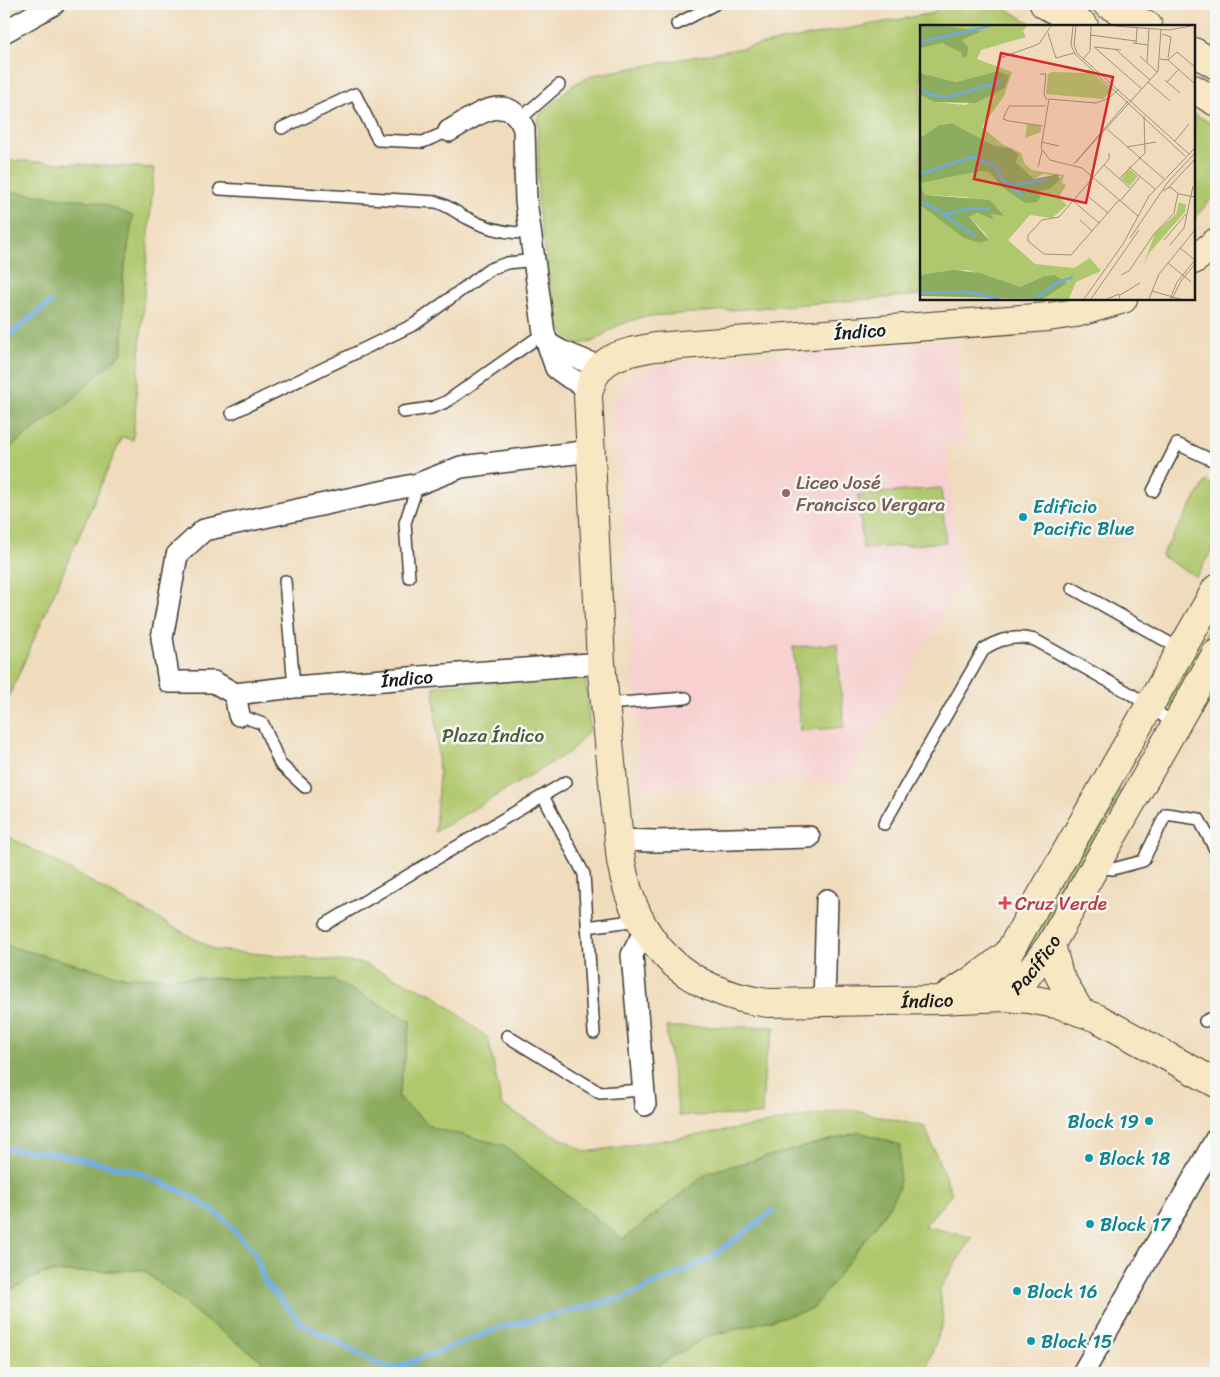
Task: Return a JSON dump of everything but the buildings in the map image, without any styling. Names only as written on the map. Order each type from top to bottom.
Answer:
[{"type":"street","points":[[4,32],[54,4]]},
{"type":"street","points":[[1044,4],[1082,25]]},
{"type":"street","points":[[1107,4],[1146,25]]},
{"type":"street","points":[[1195,53],[1216,65]]},
{"type":"street","points":[[1195,90],[1216,102]]},
{"type":"street","points":[[449,131],[483,112],[503,107],[515,112],[520,119],[524,129],[526,201],[546,338],[595,378]]},
{"type":"street","points":[[1195,259],[1216,242]]},
{"type":"street","name":"Índico","points":[[1120,300],[1076,313],[1048,317],[655,347],[618,355],[608,360],[595,378],[588,396],[601,663],[624,881],[642,925],[671,961],[700,982],[717,991],[751,1001],[768,1003],[1006,997],[1029,999],[1061,1005],[1102,1020],[1216,1083]]},
{"type":"street","points":[[239,716],[235,694],[214,682],[169,682],[162,638],[177,555],[204,530],[418,484],[462,467],[591,451]]},
{"type":"street","name":"Pacífico","points":[[1216,589],[1008,954],[1002,980],[1006,997],[1020,985],[1051,944],[1216,654]]},
{"type":"street","name":"Índico","points":[[235,694],[294,687],[601,663]]},
{"type":"street","points":[[619,840],[655,841],[809,837]]},
{"type":"street","points":[[824,1003],[827,900]]},
{"type":"street","points":[[642,925],[632,955],[644,1097]]},
{"type":"street","points":[[1051,944],[1059,975],[1080,1012]]},
{"type":"street","points":[[939,1000],[979,976],[1008,954]]},
{"type":"street","points":[[1083,1373],[1216,1138]]},
{"type":"lane","points":[[677,24],[715,4]]},
{"type":"lane","points":[[520,119],[559,85]]},
{"type":"lane","points":[[282,128],[355,94],[378,140],[423,142],[449,131]]},
{"type":"lane","points":[[220,189],[436,202],[444,204],[480,225],[516,234],[531,233]]},
{"type":"lane","points":[[232,412],[415,324],[490,269],[498,265],[534,260]]},
{"type":"lane","points":[[403,412],[418,412],[446,402],[546,338]]},
{"type":"lane","points":[[1153,491],[1178,444],[1216,462]]},
{"type":"lane","points":[[409,577],[405,523],[418,484]]},
{"type":"lane","points":[[285,581],[294,687]]},
{"type":"lane","points":[[1072,588],[1182,650]]},
{"type":"lane","points":[[884,824],[984,649],[1009,638],[1035,640],[1150,705],[1176,725]]},
{"type":"lane","points":[[606,704],[686,698]]},
{"type":"lane","points":[[239,716],[263,724],[280,764],[305,787]]},
{"type":"lane","points":[[326,924],[566,782]]},
{"type":"lane","points":[[543,796],[584,874],[594,1033]]},
{"type":"lane","points":[[1094,867],[1113,869],[1144,861],[1166,814],[1199,819],[1216,851]]},
{"type":"lane","points":[[588,927],[642,925]]},
{"type":"lane","points":[[1205,1020],[1216,1016]]},
{"type":"lane","points":[[507,1036],[600,1093],[644,1097]]},
{"type":"shaded area","points":[[954,340],[965,441],[947,444],[960,583],[848,781],[641,788],[626,559],[613,401],[635,376],[658,365]]},
{"type":"green space","points":[[939,4],[999,4],[1033,25],[920,25],[920,295],[642,317],[617,326],[592,342],[575,344],[557,325],[538,208],[538,117],[574,84],[594,75],[934,13]]},
{"type":"green space","points":[[1195,115],[1216,126],[1216,193],[1195,218]]},
{"type":"green space","points":[[4,160],[154,168],[133,440],[122,437],[4,708],[4,452],[67,404],[122,352],[123,277],[129,243],[6,191],[4,193]]},
{"type":"green space","points":[[5,191],[98,202],[133,216],[123,277],[123,352],[67,404],[4,452],[4,193]]},
{"type":"green space","points":[[1206,481],[1216,487],[1216,543],[1196,577],[1161,556]]},
{"type":"green space","points":[[941,488],[946,542],[863,549],[858,495]]},
{"type":"green space","points":[[1216,616],[1216,631],[1173,708],[1166,704]]},
{"type":"green space","points":[[837,644],[844,727],[800,731],[793,647]]},
{"type":"green space","name":"Plaza Índico","points":[[585,673],[590,730],[571,751],[435,832],[439,773],[434,686]]},
{"type":"green space","points":[[1113,791],[1121,791],[1121,796],[1015,980],[1009,975]]},
{"type":"green space","points":[[4,834],[215,950],[361,963],[434,995],[488,1038],[502,1106],[586,1152],[730,1130],[848,1109],[925,1127],[952,1194],[924,1226],[972,1237],[940,1289],[943,1321],[925,1373],[646,1373],[706,1337],[813,1309],[860,1132],[709,1172],[623,1239],[503,1145],[433,1128],[398,1097],[411,1021],[333,980],[123,977],[4,945]]},
{"type":"green space","points":[[4,945],[123,977],[333,980],[411,1021],[398,1098],[433,1128],[503,1145],[623,1239],[709,1172],[860,1132],[900,1145],[899,1188],[883,1216],[813,1309],[706,1337],[646,1373],[280,1373],[208,1322],[143,1270],[44,1273],[4,1293]]},
{"type":"green space","points":[[666,1027],[775,1027],[765,1061],[762,1115],[679,1116]]},
{"type":"green space","points":[[143,1270],[208,1322],[280,1373],[4,1373],[4,1293],[44,1273]]},
{"type":"waterway","points":[[4,339],[51,302]]},
{"type":"waterway","points":[[4,1149],[48,1152],[132,1170],[185,1193],[221,1216],[255,1253],[264,1281],[302,1324],[378,1364],[408,1373]]},
{"type":"waterway","points":[[393,1369],[502,1327],[623,1298],[709,1259],[773,1211]]},
{"type":"place","name":"Liceo José Francisco Vergara","points":[[786,493]]},
{"type":"place","name":"Edificio Pacific Blue","points":[[1023,517]]},
{"type":"place","name":"Cruz Verde","points":[[1005,903]]},
{"type":"place","name":"Block 19","points":[[1149,1121]]},
{"type":"place","name":"Block 18","points":[[1089,1158]]},
{"type":"place","name":"Block 17","points":[[1090,1224]]},
{"type":"place","name":"Block 16","points":[[1017,1291]]},
{"type":"place","name":"Block 15","points":[[1031,1341]]}]
